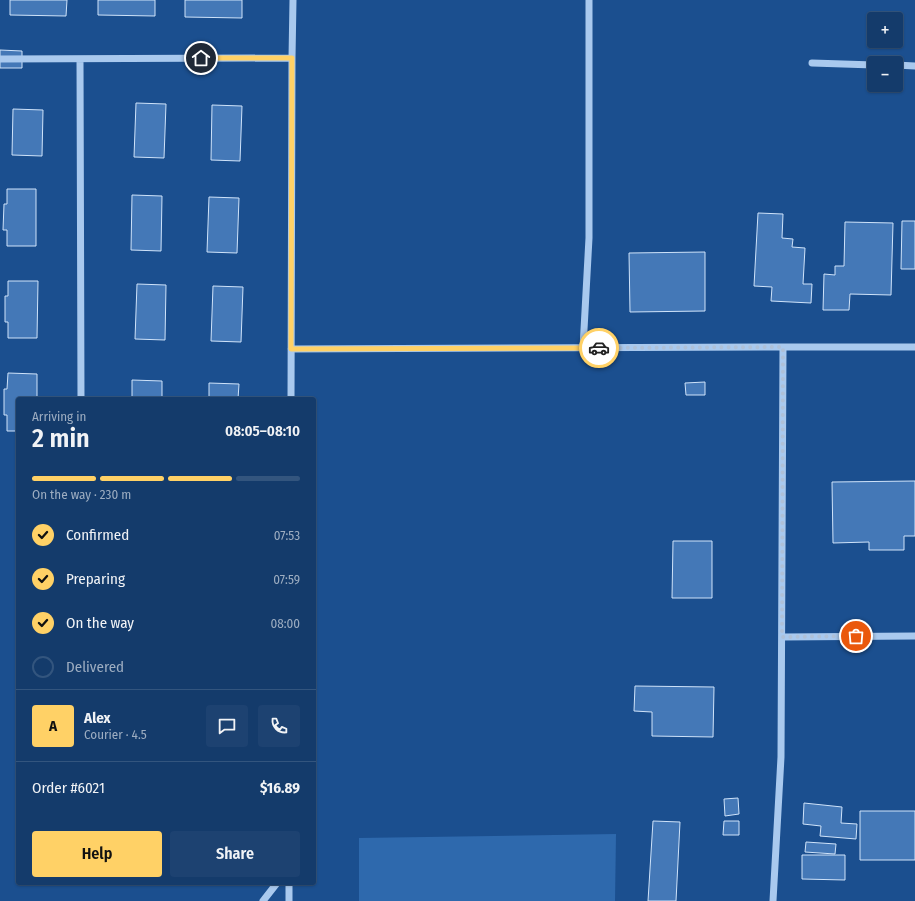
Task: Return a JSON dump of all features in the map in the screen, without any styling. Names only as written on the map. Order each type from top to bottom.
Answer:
[{"type":"street","points":[[291,397],[293,0]]},
{"type":"street","points":[[583,348],[589,238],[589,0]]},
{"type":"street","points":[[0,59],[292,58]]},
{"type":"street","points":[[80,59],[81,397]]},
{"type":"street","points":[[812,63],[867,65]]},
{"type":"street","points":[[903,65],[915,66]]},
{"type":"street","points":[[291,349],[783,347],[915,348]]},
{"type":"street","points":[[773,901],[781,757],[783,347]]},
{"type":"street","points":[[782,637],[915,636]]},
{"type":"street","points":[[264,901],[275,885]]},
{"type":"street","points":[[289,901],[290,885]]},
{"type":"shaded area","points":[[616,834],[615,901],[359,901],[359,838]]},
{"type":"building","points":[[10,0],[67,0],[66,16],[10,15]]},
{"type":"building","points":[[98,0],[155,0],[155,16],[98,15]]},
{"type":"building","points":[[185,0],[242,0],[242,18],[185,17]]},
{"type":"building","points":[[0,50],[22,51],[22,68],[0,68]]},
{"type":"building","points":[[136,103],[166,104],[164,158],[134,157]]},
{"type":"building","points":[[212,105],[242,106],[240,161],[211,160]]},
{"type":"building","points":[[13,109],[43,110],[42,156],[12,155]]},
{"type":"building","points":[[7,189],[36,189],[36,246],[7,246],[7,230],[3,230],[4,204],[7,204]]},
{"type":"building","points":[[132,195],[162,196],[161,251],[131,250]]},
{"type":"building","points":[[209,197],[239,198],[237,253],[207,252]]},
{"type":"building","points":[[758,213],[783,214],[782,238],[793,239],[792,247],[805,248],[803,284],[812,284],[811,303],[771,301],[772,287],[754,286]]},
{"type":"building","points":[[902,221],[915,221],[915,269],[901,269]]},
{"type":"building","points":[[845,222],[893,223],[891,295],[850,294],[849,310],[823,310],[824,274],[835,275],[835,266],[844,266]]},
{"type":"building","points":[[705,252],[705,311],[630,312],[629,253]]},
{"type":"building","points":[[8,281],[38,281],[37,338],[8,338],[8,322],[5,322],[5,296],[8,296]]},
{"type":"building","points":[[137,284],[166,285],[165,340],[135,339]]},
{"type":"building","points":[[213,286],[243,287],[241,342],[211,341]]},
{"type":"building","points":[[8,373],[37,374],[37,397],[16,397],[16,431],[7,431],[7,415],[4,415],[4,389],[7,389]]},
{"type":"building","points":[[132,380],[162,381],[162,397],[132,397]]},
{"type":"building","points":[[705,382],[705,395],[686,395],[685,383]]},
{"type":"building","points":[[209,383],[239,384],[238,397],[209,397]]},
{"type":"building","points":[[915,481],[915,536],[904,536],[904,550],[869,550],[869,542],[833,543],[832,482]]},
{"type":"building","points":[[673,541],[712,541],[712,598],[672,598]]},
{"type":"building","points":[[635,686],[714,687],[713,737],[652,736],[652,712],[634,711]]},
{"type":"building","points":[[738,798],[739,814],[725,816],[724,799]]},
{"type":"building","points":[[804,803],[842,807],[841,823],[857,824],[856,839],[820,836],[821,826],[803,824]]},
{"type":"building","points":[[860,811],[915,811],[915,860],[860,860]]},
{"type":"building","points":[[653,821],[680,822],[676,901],[648,901]]},
{"type":"building","points":[[724,821],[739,821],[739,835],[723,835]]},
{"type":"building","points":[[806,842],[836,844],[835,854],[805,852]]},
{"type":"building","points":[[802,855],[845,855],[845,880],[802,879]]},
{"type":"way so far","points":[[599,348],[783,347],[782,637],[856,636]]},
{"type":"route","points":[[201,58],[292,58],[291,349],[599,348]]}]
